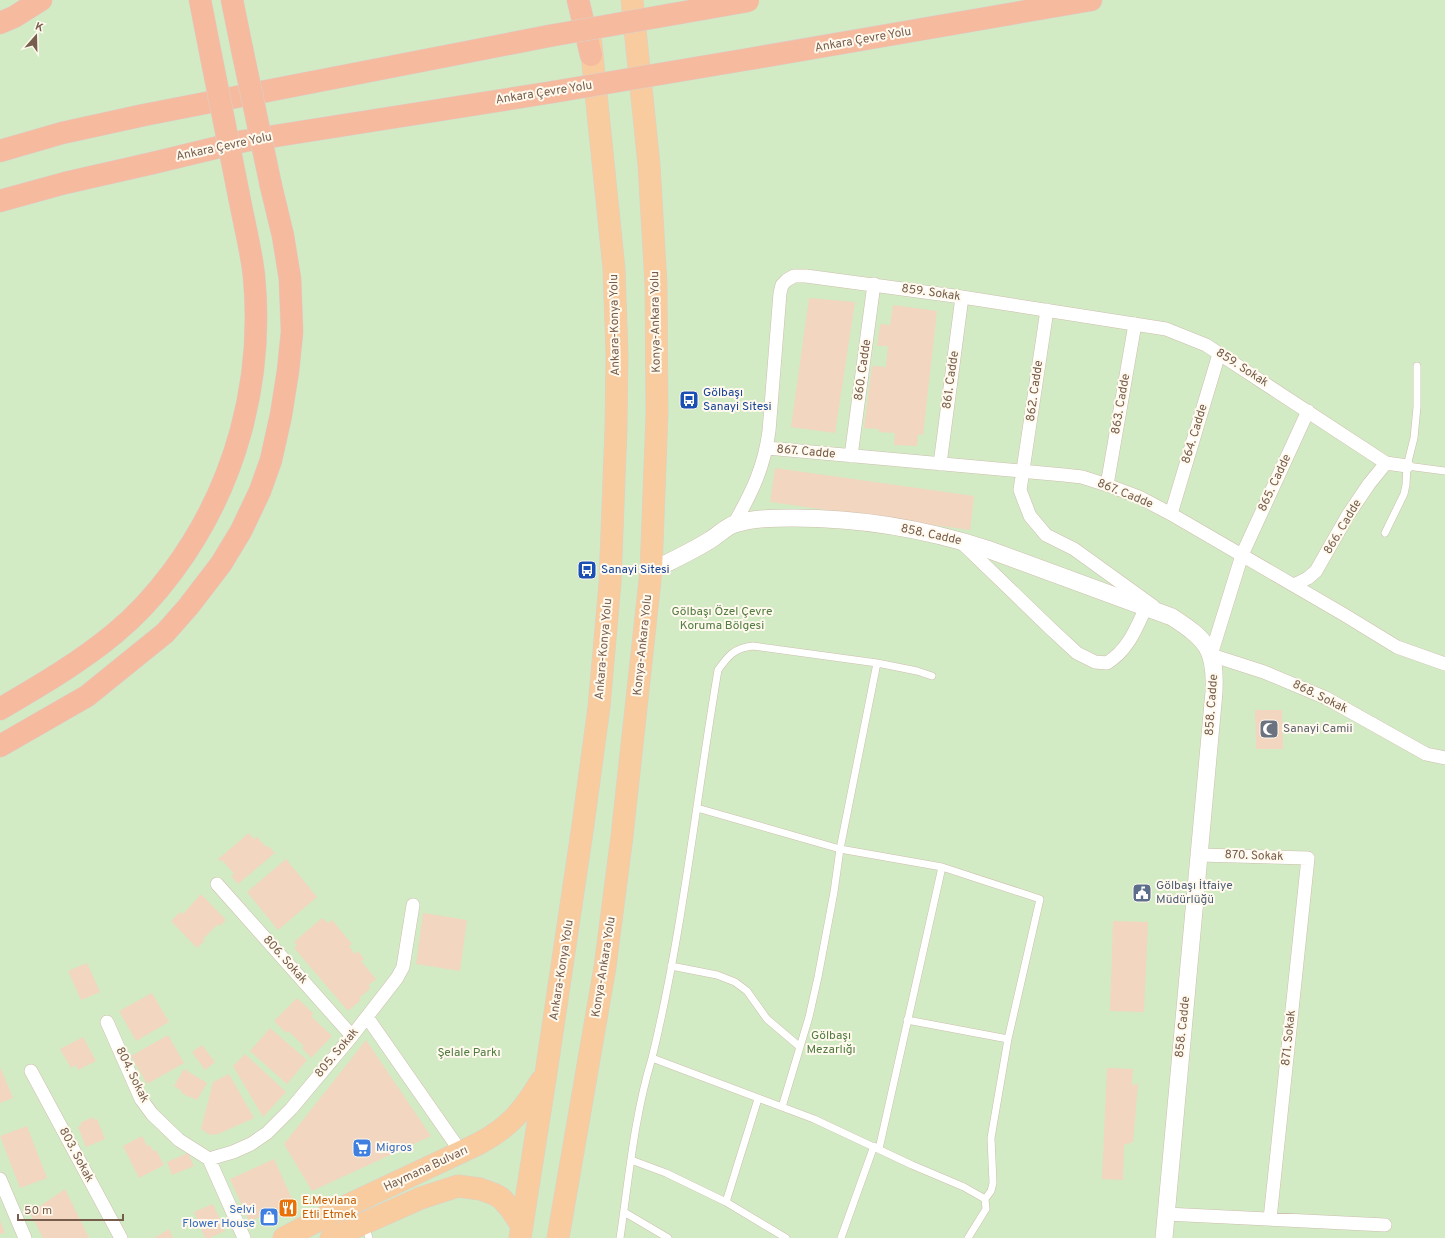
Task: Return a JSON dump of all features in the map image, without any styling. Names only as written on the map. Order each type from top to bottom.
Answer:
[{"type":"highway","points":[[0,23],[14,17],[41,0]]},
{"type":"highway","points":[[0,709],[70,667],[115,634],[159,589],[190,547],[208,515],[226,476],[239,440],[251,390],[256,335],[254,275],[200,0]]},
{"type":"highway","points":[[0,746],[86,696],[166,633],[221,564],[241,531],[260,491],[271,460],[283,400],[292,332],[290,280],[283,236],[232,0]]},
{"type":"highway","points":[[578,0],[591,55]]},
{"type":"highway","name":"Ankara-Konya Yolu","points":[[521,1232],[581,841],[599,707],[610,583],[616,421],[614,269],[586,0]]},
{"type":"highway","name":"Konya-Ankara Yolu","points":[[558,1238],[605,967],[622,836],[651,571],[657,413],[656,284],[649,165],[632,0]]},
{"type":"highway","points":[[0,151],[62,133],[144,115],[357,75],[549,36],[751,0]]},
{"type":"highway","name":"Ankara Çevre Yolu","points":[[1,201],[65,183],[153,164],[244,141],[553,92],[1091,0]]},
{"type":"highway","name":"Haymana Bulvarı","points":[[284,1238],[340,1209],[494,1136],[507,1126],[526,1105],[546,1073]]},
{"type":"highway","name":"Haymana Bulvarı","points":[[338,1236],[366,1230],[427,1195],[458,1186],[480,1189],[501,1198],[510,1208],[521,1232]]},
{"type":"street","name":"859. Sokak","points":[[651,571],[703,544],[734,524],[758,478],[767,448],[780,293],[782,286],[787,280],[794,276],[874,284],[1166,329],[1206,345],[1386,463]]},
{"type":"street","name":"860. Cadde","points":[[851,456],[874,284]]},
{"type":"street","name":"861. Cadde","points":[[940,464],[962,297]]},
{"type":"street","name":"862. Cadde","points":[[1046,310],[1020,490],[1030,516],[1046,535],[1074,549],[1164,614]]},
{"type":"street","name":"863. Cadde","points":[[1107,485],[1135,324]]},
{"type":"street","name":"864. Cadde","points":[[1171,514],[1219,354]]},
{"type":"street","name":"865. Cadde","points":[[1242,555],[1308,411]]},
{"type":"street","name":"867. Cadde","points":[[767,448],[1023,471],[1082,478],[1107,485],[1139,497],[1171,514],[1397,647],[1445,664]]},
{"type":"street","points":[[1386,463],[1407,466]]},
{"type":"street","name":"866. Cadde","points":[[1294,585],[1308,578],[1316,571],[1348,515],[1369,484],[1386,463]]},
{"type":"street","name":"858. Cadde","points":[[734,524],[755,519],[768,518],[818,518],[870,523],[960,540],[1172,617],[1191,630],[1205,644],[1211,655],[1214,671],[1214,692],[1164,1238]]},
{"type":"street","points":[[960,540],[1050,628],[1077,652],[1095,662],[1107,663],[1122,651],[1133,635],[1146,607]]},
{"type":"street","points":[[1211,655],[1242,555]]},
{"type":"street","name":"868. Sokak","points":[[1211,655],[1264,672],[1326,698],[1426,754],[1445,758]]},
{"type":"street","name":"870. Sokak","points":[[1199,855],[1308,858]]},
{"type":"street","name":"871. Sokak","points":[[1270,1219],[1308,858]]},
{"type":"street","name":"806. Sokak","points":[[217,884],[352,1036]]},
{"type":"street","name":"805. Sokak","points":[[209,1159],[233,1152],[251,1144],[267,1133],[291,1109],[352,1036],[397,978],[403,967],[412,906]]},
{"type":"street","points":[[367,1017],[461,1152]]},
{"type":"street","name":"804. Sokak","points":[[106,1022],[141,1099],[148,1109],[163,1126],[179,1140],[209,1159]]},
{"type":"street","name":"803. Sokak","points":[[31,1071],[121,1238]]},
{"type":"street","points":[[209,1159],[244,1238]]},
{"type":"street","points":[[0,1179],[24,1238]]},
{"type":"street","points":[[338,1236],[340,1209]]},
{"type":"street","points":[[1166,1214],[1385,1225]]},
{"type":"lane","points":[[1385,533],[1404,494],[1407,480],[1407,466],[1414,438],[1417,407],[1417,366]]},
{"type":"lane","points":[[1407,466],[1445,471]]},
{"type":"lane","points":[[620,1238],[630,1160],[644,1084],[662,1015],[671,966],[718,670],[740,647],[753,646],[877,663],[917,671],[932,676]]},
{"type":"lane","points":[[782,1107],[810,1010],[827,936],[840,849],[877,663]]},
{"type":"lane","points":[[697,808],[840,849],[942,867],[1040,899],[1008,1039],[992,1138],[993,1183],[991,1192],[984,1199]]},
{"type":"lane","points":[[841,1238],[876,1147],[942,867]]},
{"type":"lane","points":[[671,966],[717,975],[735,982],[747,991],[767,1020],[800,1047]]},
{"type":"lane","points":[[907,1020],[1008,1039]]},
{"type":"lane","points":[[652,1058],[814,1119],[912,1165],[964,1187],[984,1199],[986,1209],[968,1238]]},
{"type":"lane","points":[[726,1202],[758,1099]]},
{"type":"lane","points":[[630,1160],[666,1173],[726,1202],[786,1238]]},
{"type":"lane","points":[[624,1212],[668,1238]]},
{"type":"green space","name":"Gölbaşı Özel Çevre Koruma Bölgesi","points":[[0,0],[1445,0],[1445,1238],[0,1238]]},
{"type":"building","points":[[809,298],[855,302],[835,433],[791,427]]},
{"type":"building","points":[[893,305],[937,311],[923,435],[918,434],[917,446],[894,445],[895,433],[879,432],[879,429],[864,428],[872,366],[886,367],[888,346],[877,346],[880,324],[890,325]]},
{"type":"building","points":[[775,468],[974,496],[970,530],[770,502]]},
{"type":"building","name":"Sanayi Camii","points":[[1255,710],[1282,710],[1283,749],[1256,749]]},
{"type":"building","points":[[249,833],[254,839],[257,837],[266,847],[268,846],[275,853],[238,884],[231,876],[234,874],[222,860],[220,862],[218,859]]},
{"type":"building","points":[[286,859],[317,897],[278,930],[247,892]]},
{"type":"building","points":[[201,894],[226,920],[220,926],[218,924],[203,939],[205,940],[197,948],[171,921],[180,912],[183,914]]},
{"type":"building","points":[[423,913],[467,920],[460,971],[416,964]]},
{"type":"building","points":[[322,918],[328,923],[332,920],[352,944],[349,946],[355,954],[358,951],[364,959],[361,961],[376,979],[368,986],[371,988],[359,998],[361,1000],[348,1011],[294,948],[297,945],[294,942]]},
{"type":"building","points":[[1113,921],[1148,922],[1144,1012],[1110,1011]]},
{"type":"building","points":[[87,963],[100,992],[81,1000],[68,971]]},
{"type":"building","points":[[152,993],[169,1022],[136,1041],[119,1011]]},
{"type":"building","points":[[297,998],[314,1014],[311,1016],[332,1036],[311,1058],[302,1048],[304,1046],[288,1031],[286,1033],[274,1021]]},
{"type":"building","points":[[270,1028],[307,1060],[287,1084],[250,1051]]},
{"type":"building","points":[[168,1035],[184,1063],[147,1084],[131,1056]]},
{"type":"building","points":[[83,1037],[96,1061],[78,1070],[76,1065],[71,1068],[60,1049]]},
{"type":"building","points":[[366,1040],[431,1136],[312,1191],[284,1144]]},
{"type":"building","points":[[202,1045],[215,1062],[205,1070],[192,1052]]},
{"type":"building","points":[[245,1054],[286,1092],[263,1117],[233,1066]]},
{"type":"building","points":[[0,1067],[13,1098],[0,1103]]},
{"type":"building","points":[[1107,1068],[1133,1069],[1132,1085],[1138,1084],[1133,1142],[1124,1145],[1123,1180],[1102,1179]]},
{"type":"building","points":[[184,1069],[207,1083],[197,1100],[181,1093],[182,1091],[174,1086]]},
{"type":"building","points":[[229,1074],[254,1118],[218,1134],[210,1135],[201,1129],[213,1082]]},
{"type":"building","points":[[93,1117],[94,1120],[97,1119],[105,1139],[86,1147],[78,1127],[82,1125],[80,1123]]},
{"type":"building","points":[[27,1126],[47,1178],[20,1188],[0,1136]]},
{"type":"building","points":[[142,1136],[147,1146],[150,1145],[153,1151],[156,1150],[164,1165],[139,1178],[123,1146]]},
{"type":"building","points":[[188,1153],[194,1166],[172,1175],[167,1162]]},
{"type":"building","points":[[274,1159],[294,1203],[249,1221],[230,1179]]},
{"type":"building","points":[[65,1189],[89,1238],[43,1238],[30,1213]]},
{"type":"building","points":[[213,1204],[225,1231],[210,1238],[205,1238],[194,1212]]},
{"type":"building","points":[[0,1220],[5,1233],[0,1234]]},
{"type":"building","points":[[169,1229],[173,1238],[154,1238]]},
{"type":"place","name":"Gölbaşı Sanayi Sitesi","points":[[689,400]]},
{"type":"place","name":"Sanayi Sitesi","points":[[587,570]]},
{"type":"place","name":"Sanayi Camii","points":[[1269,729]]},
{"type":"place","name":"Gölbaşı İtfaiye Müdürlüğü","points":[[1142,893]]},
{"type":"place","name":"Migros","points":[[362,1148]]},
{"type":"place","name":"E.Mevlana Etli Etmek","points":[[288,1208]]},
{"type":"place","name":"Selvi Flower House","points":[[269,1217]]},
{"type":"park label","name":"Gölbaşı Mezarlığı","points":[[831,1043]]},
{"type":"park label","name":"Şelale Parkı","points":[[469,1053]]}]
